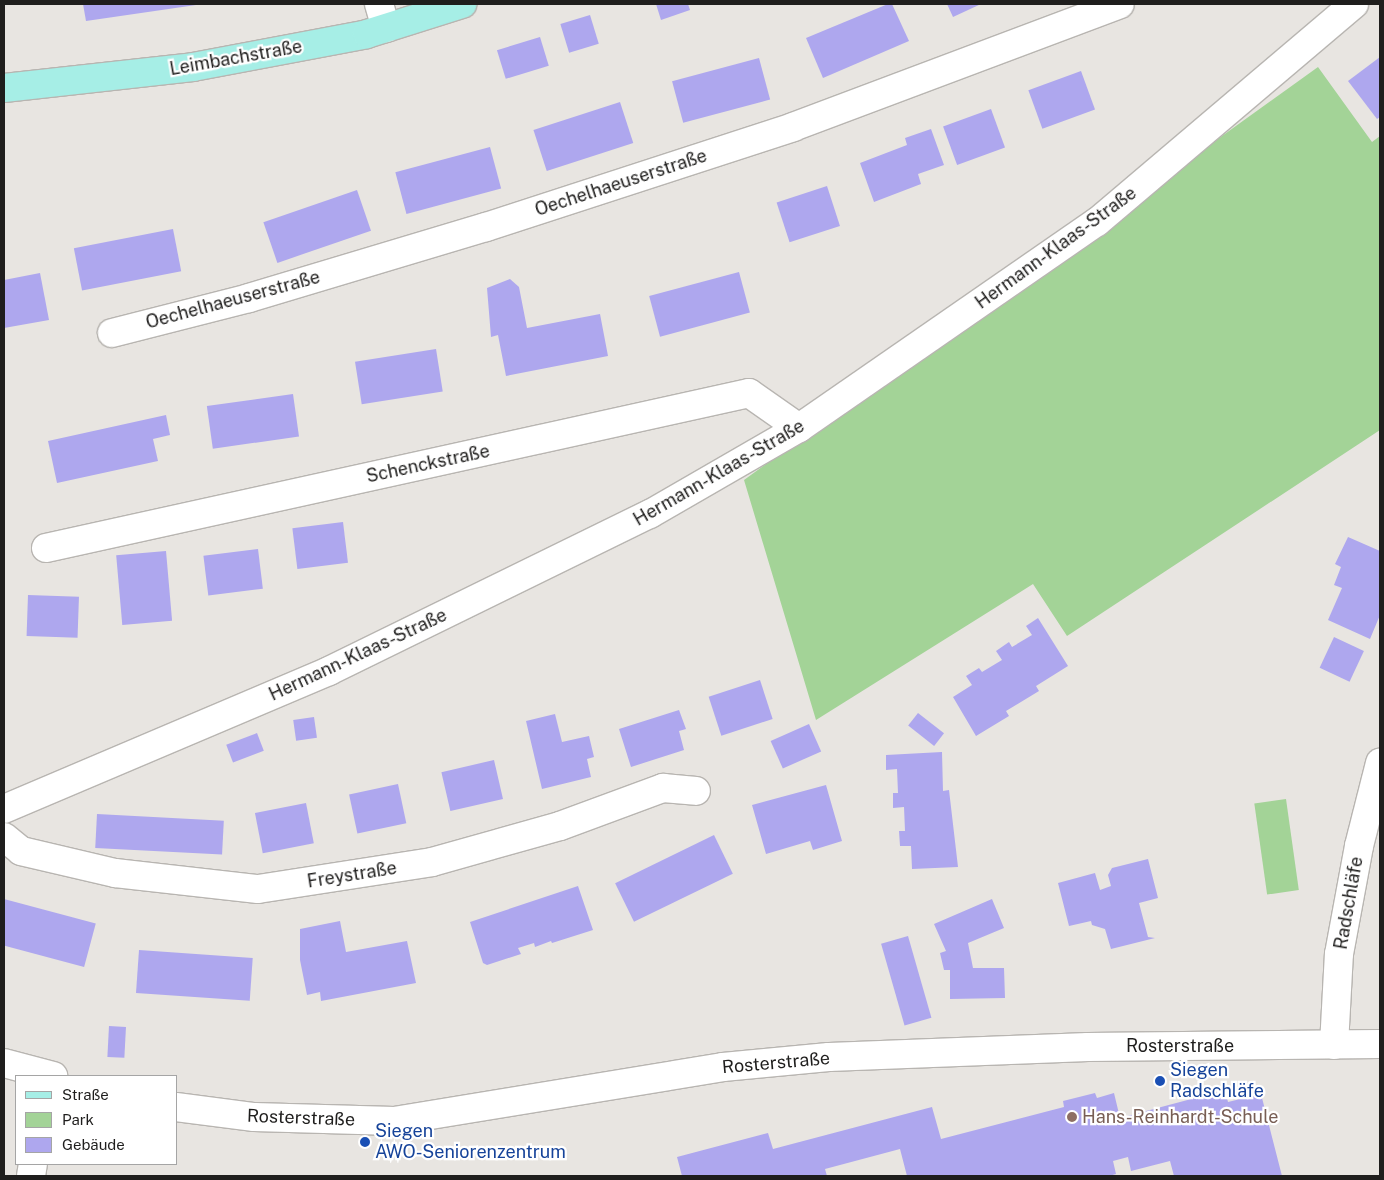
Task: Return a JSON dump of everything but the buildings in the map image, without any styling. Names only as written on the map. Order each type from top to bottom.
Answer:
[{"type":"main road","name":"Leimbachstraße","points":[[4,88],[193,67],[382,16],[462,4]]},
{"type":"street","name":"Oechelhaeuserstraße","points":[[112,333],[249,298],[476,230],[774,133],[1120,4]]},
{"type":"street","name":"Hermann-Klaas-Straße","points":[[4,809],[329,671],[650,514],[799,428],[1097,222],[1354,4]]},
{"type":"street","name":"Schenckstraße","points":[[46,548],[749,393],[799,428]]},
{"type":"street","name":"Radschläfe","points":[[1334,1045],[1339,954],[1359,846],[1380,762]]},
{"type":"street","name":"Freystraße","points":[[4,838],[21,851],[115,873],[258,889],[432,862],[560,826],[663,788],[696,791]]},
{"type":"street","name":"Rosterstraße","points":[[178,1107],[254,1117],[394,1121],[723,1067],[829,1057],[1088,1047],[1380,1044]]},
{"type":"street","points":[[4,1063],[44,1075]]},
{"type":"green space","points":[[1318,67],[1372,142],[1380,136],[1380,430],[1067,636],[1033,584],[816,720],[744,480]]},
{"type":"green space","points":[[1286,799],[1299,890],[1267,895],[1254,803]]},
{"type":"place","name":"Siegen Radschläfe","points":[[1160,1081]]},
{"type":"place","name":"Hans-Reinhardt-Schule","points":[[1072,1117]]},
{"type":"place","name":"Siegen AWO-Seniorenzentrum","points":[[365,1142]]}]
